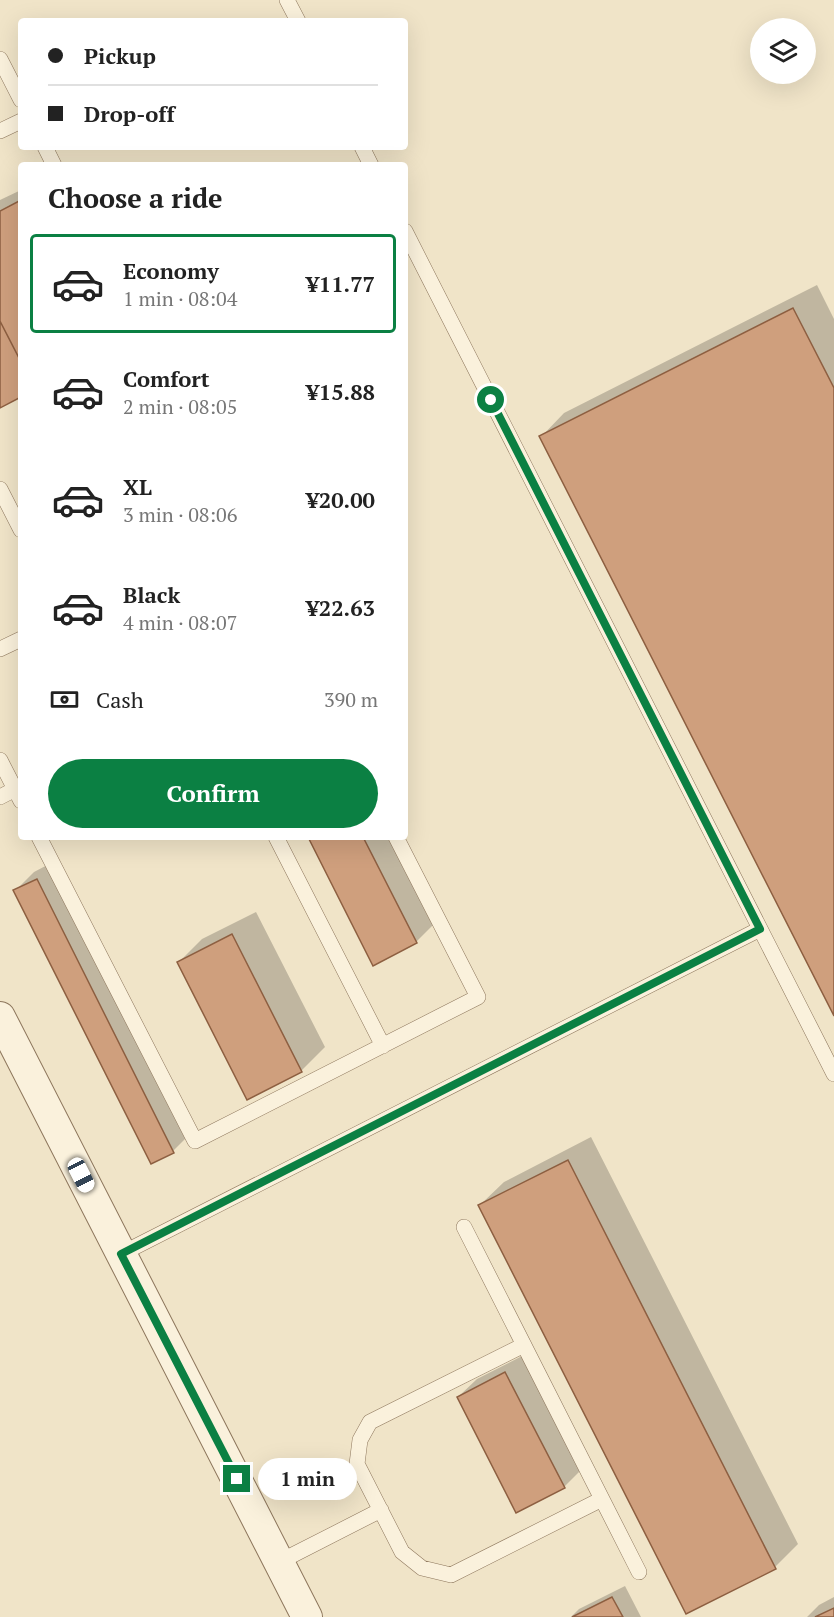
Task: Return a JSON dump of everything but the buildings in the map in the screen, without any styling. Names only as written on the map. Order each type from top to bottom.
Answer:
[{"type":"street","points":[[0,1017],[307,1617]]},
{"type":"lane","points":[[287,0],[296,18]]},
{"type":"lane","points":[[0,59],[18,94]]},
{"type":"lane","points":[[0,131],[18,122]]},
{"type":"lane","points":[[408,237],[834,1074]]},
{"type":"lane","points":[[0,489],[18,524]]},
{"type":"lane","points":[[0,649],[18,640]]},
{"type":"lane","points":[[0,760],[18,790]]},
{"type":"lane","points":[[0,796],[18,792]]},
{"type":"lane","points":[[41,840],[195,1142],[478,997],[398,840]]},
{"type":"lane","points":[[278,840],[382,1046]]},
{"type":"lane","points":[[121,1254],[760,929]]},
{"type":"lane","points":[[464,1227],[639,1572]]},
{"type":"lane","points":[[524,1345],[370,1422],[360,1440],[357,1464],[402,1552],[423,1568],[451,1575],[602,1498]]},
{"type":"lane","points":[[279,1562],[381,1510]]},
{"type":"route","points":[[237,1479],[121,1254],[760,929],[491,400]]}]
